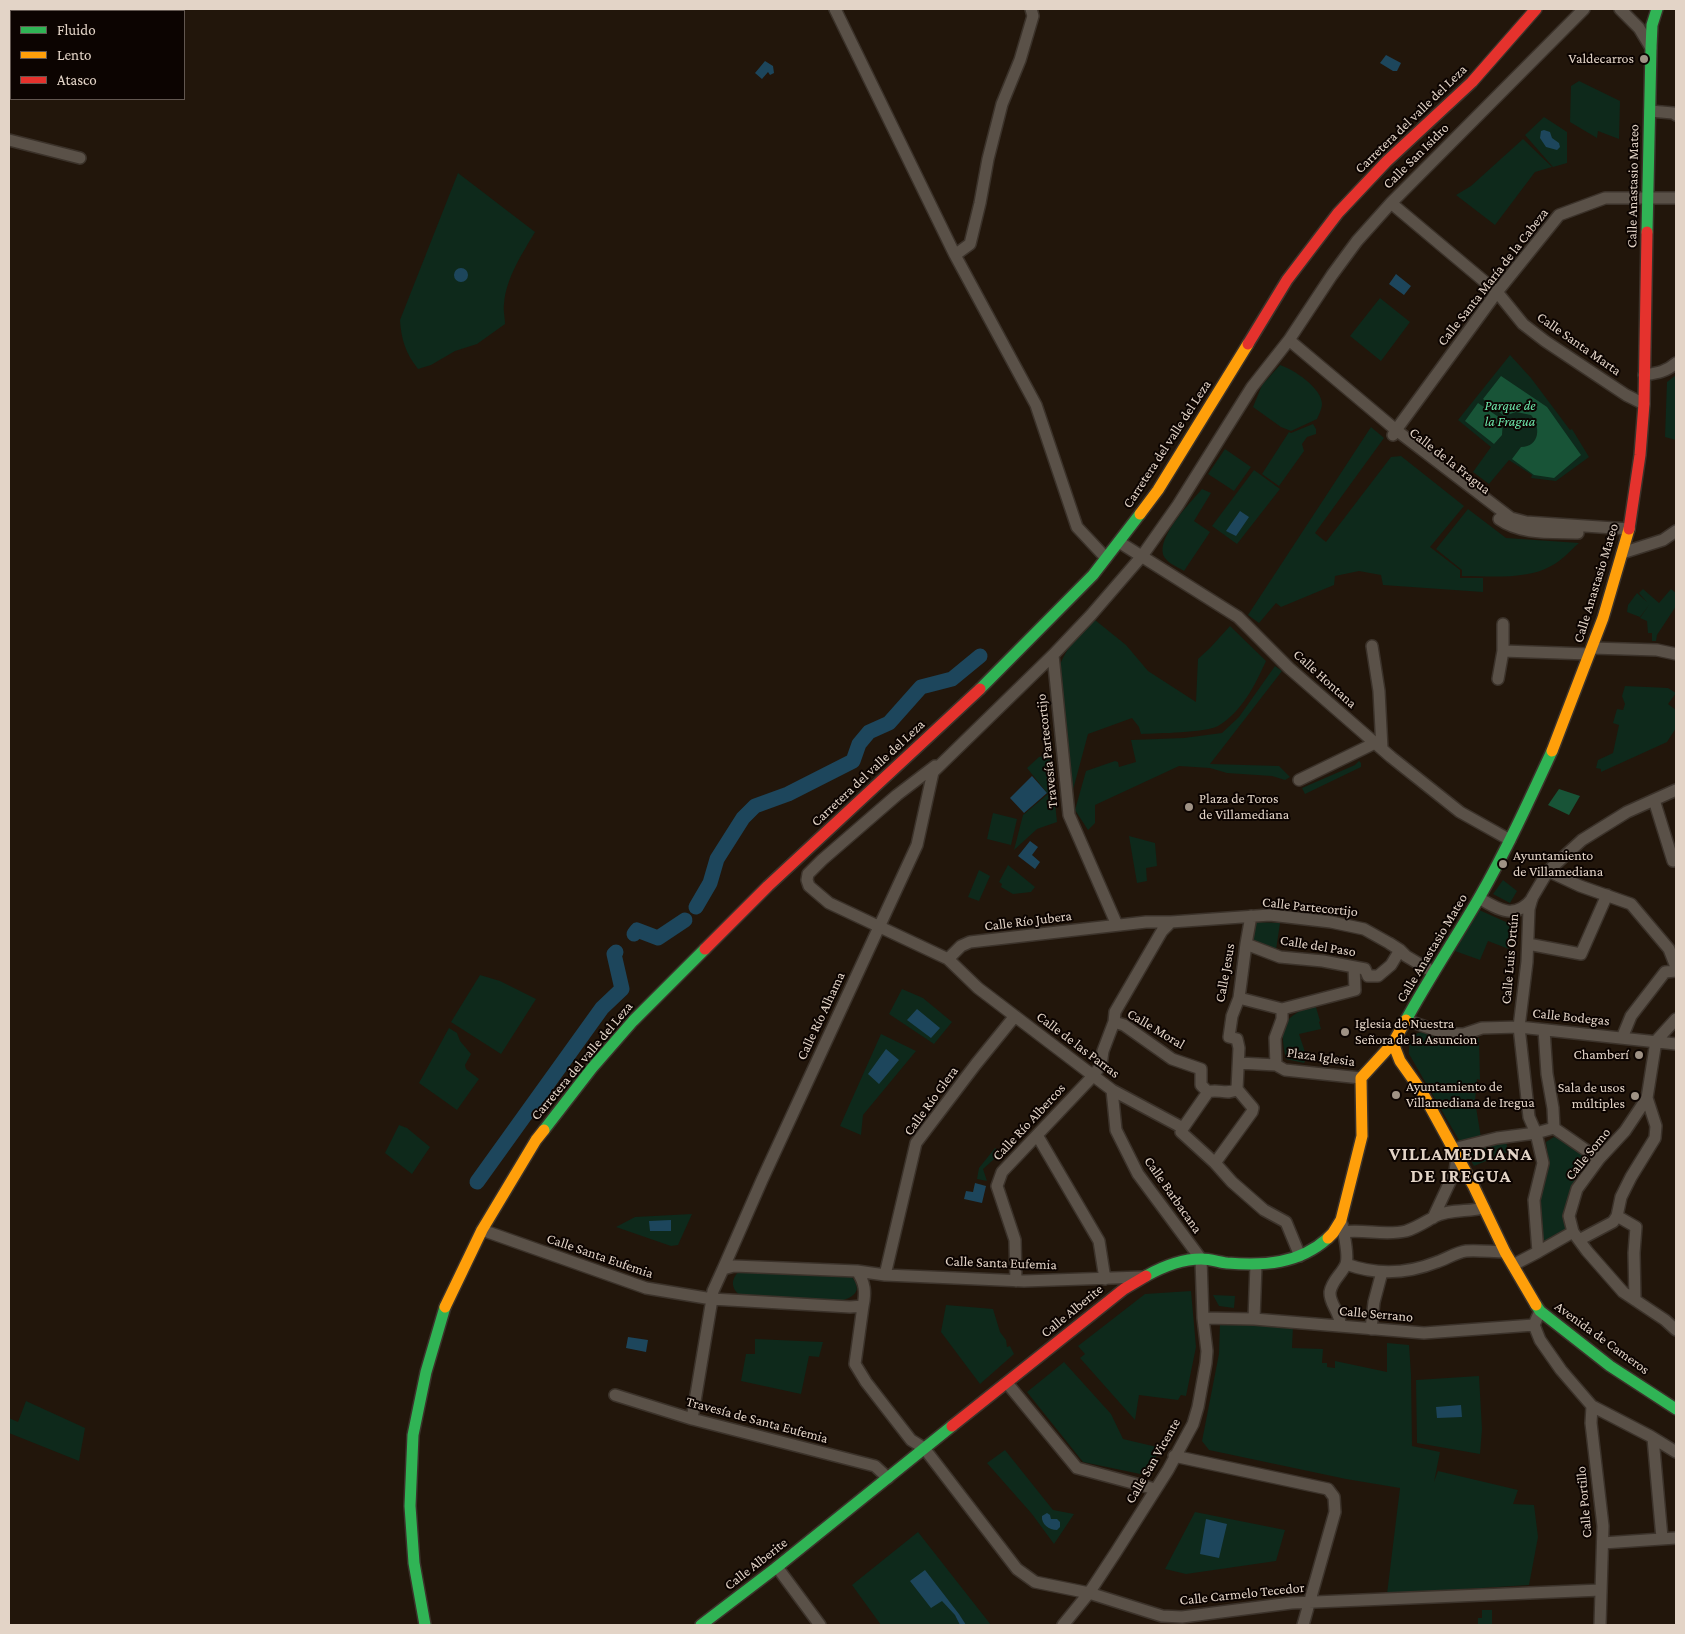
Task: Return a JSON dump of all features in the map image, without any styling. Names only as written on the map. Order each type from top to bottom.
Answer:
[{"type":"main road","points":[[1528,20],[1536,9]]},
{"type":"main road","points":[[1528,20],[1544,9]]},
{"type":"main road","points":[[1645,9],[1652,25]]},
{"type":"main road","points":[[1652,25],[1657,9]]},
{"type":"main road","name":"Carretera del valle del Leza","points":[[425,1625],[414,1563],[410,1506],[413,1435],[426,1372],[446,1304],[482,1230],[536,1140],[592,1068],[632,1021],[768,886],[981,688],[1093,575],[1158,490],[1288,280],[1338,213],[1387,161],[1472,82],[1528,20]]},
{"type":"main road","name":"Calle Anastasio Mateo","points":[[1393,1043],[1433,972],[1479,898],[1510,840],[1555,745],[1603,618],[1629,532],[1640,455],[1644,404],[1652,25]]},
{"type":"main road","points":[[1362,1078],[1393,1043]]},
{"type":"main road","name":"Avenida de Cameros","points":[[1393,1043],[1400,1061],[1422,1092],[1484,1208],[1505,1252],[1540,1311],[1610,1366],[1676,1410]]},
{"type":"main road","name":"Calle Alberite","points":[[701,1625],[777,1567],[1124,1289],[1152,1273],[1184,1261],[1201,1259],[1256,1265],[1274,1264],[1300,1256],[1323,1242],[1342,1226],[1362,1136],[1362,1078]]},
{"type":"street","points":[[835,9],[956,255],[1036,405],[1077,527],[1106,558]]},
{"type":"street","points":[[956,255],[970,244],[1002,104],[1020,60],[1028,34],[1033,16],[1031,9]]},
{"type":"street","name":"Calle San Isidro","points":[[948,757],[1053,655],[1091,615],[1142,556],[1178,505],[1252,388],[1289,340],[1332,275],[1358,241],[1391,203],[1584,9]]},
{"type":"street","points":[[1620,9],[1639,28],[1651,48]]},
{"type":"street","points":[[1650,111],[1673,113],[1676,115]]},
{"type":"street","points":[[9,140],[80,158]]},
{"type":"street","name":"Calle Santa María de la Cabeza","points":[[1396,430],[1497,292],[1559,215],[1605,198],[1676,198]]},
{"type":"street","name":"Calle Santa Marta","points":[[1391,203],[1497,292],[1523,324],[1626,395],[1644,404]]},
{"type":"street","name":"Calle de la Fragua","points":[[1289,340],[1396,430],[1511,518],[1526,522],[1629,532]]},
{"type":"street","points":[[1644,375],[1669,370],[1676,363]]},
{"type":"street","points":[[1622,553],[1663,540],[1676,531]]},
{"type":"street","name":"Calle Hontana","points":[[1119,542],[1238,617],[1289,668],[1379,746],[1460,812],[1510,840]]},
{"type":"street","points":[[1498,679],[1503,651],[1503,624]]},
{"type":"street","points":[[1299,780],[1379,746],[1379,691],[1372,646]]},
{"type":"street","points":[[1503,651],[1657,650],[1676,654]]},
{"type":"street","name":"Travesía Partecortijo","points":[[1053,655],[1069,815],[1117,925]]},
{"type":"street","name":"Calle Río Alhama","points":[[720,1275],[917,845],[933,772],[948,757]]},
{"type":"street","name":"Calle de las Parras","points":[[948,757],[897,795],[822,860],[808,874],[809,886],[829,904],[948,959],[978,988],[1112,1090],[1183,1128],[1181,1132],[1215,1163],[1232,1182],[1264,1210],[1286,1222],[1300,1256]]},
{"type":"street","name":"Calle Luis Ortún","points":[[1538,1252],[1534,1200],[1543,1163],[1536,1133],[1528,1117],[1519,1027],[1527,962],[1529,909],[1532,898],[1548,871],[1582,840],[1627,812],[1676,790]]},
{"type":"street","points":[[1654,800],[1673,861]]},
{"type":"street","points":[[1548,871],[1580,886],[1631,904],[1669,949],[1676,967]]},
{"type":"street","points":[[1528,944],[1554,947],[1581,954],[1607,895]]},
{"type":"street","points":[[1479,898],[1497,908],[1513,912],[1524,908],[1532,898]]},
{"type":"street","name":"Calle Partecortijo","points":[[1117,925],[1251,916],[1331,922],[1364,929],[1433,972]]},
{"type":"street","name":"Calle Jesus","points":[[1237,1089],[1240,1048],[1237,1039],[1229,1037],[1232,1016],[1240,998],[1251,916]]},
{"type":"street","points":[[1093,1076],[1101,1065],[1114,1022],[1115,1012],[1124,994],[1162,931],[1171,922]]},
{"type":"street","name":"Calle Río Jubera","points":[[948,959],[961,946],[970,942],[1117,925]]},
{"type":"street","name":"Calle del Paso","points":[[1246,944],[1280,957],[1323,961],[1365,969],[1368,976],[1378,976],[1391,965],[1400,950]]},
{"type":"street","points":[[1240,998],[1282,1009],[1354,990],[1354,967]]},
{"type":"street","points":[[1622,1038],[1631,1016],[1665,972],[1676,971]]},
{"type":"street","name":"Plaza Iglesia","points":[[1276,1065],[1275,1038],[1282,1019],[1282,1009]]},
{"type":"street","name":"Calle Río Glera","points":[[865,1291],[868,1281],[881,1274],[916,1143],[1015,1016]]},
{"type":"street","points":[[1656,1041],[1676,1019]]},
{"type":"street","name":"Calle Bodegas","points":[[1406,1020],[1447,1034],[1464,1034],[1482,1028],[1519,1027],[1676,1044]]},
{"type":"street","name":"Calle Moral","points":[[1114,1022],[1124,1025],[1172,1060],[1201,1069],[1201,1085],[1208,1092]]},
{"type":"street","points":[[1544,1030],[1554,1128]]},
{"type":"street","name":"Calle Somo","points":[[1576,1236],[1569,1216],[1577,1189],[1599,1159],[1625,1131],[1647,1098],[1656,1041]]},
{"type":"street","name":"Plaza Iglesia","points":[[1239,1062],[1276,1065],[1285,1070],[1362,1078]]},
{"type":"street","name":"Calle Río Albercos","points":[[1016,1281],[1015,1240],[997,1186],[1002,1172],[1093,1076]]},
{"type":"street","points":[[1183,1128],[1208,1092],[1211,1090],[1228,1093],[1237,1089],[1253,1108],[1252,1112],[1215,1163]]},
{"type":"street","name":"Calle Barbacana","points":[[1112,1090],[1116,1130],[1138,1174],[1201,1259]]},
{"type":"street","points":[[1513,1265],[1538,1252],[1613,1222],[1617,1216],[1621,1197],[1631,1177],[1655,1138],[1656,1126],[1647,1098]]},
{"type":"street","points":[[1340,1325],[1341,1319],[1331,1301],[1330,1292],[1333,1282],[1346,1264],[1342,1226],[1382,1233],[1406,1231],[1430,1222],[1455,1171],[1455,1153],[1497,1138],[1536,1133],[1554,1128]]},
{"type":"street","points":[[1554,1128],[1599,1159]]},
{"type":"street","points":[[1037,1135],[1099,1241],[1105,1279]]},
{"type":"street","points":[[1433,1218],[1451,1212],[1484,1208]]},
{"type":"street","points":[[1617,1216],[1636,1227],[1634,1253],[1635,1300]]},
{"type":"street","name":"Calle Santa Eufemia","points":[[482,1230],[646,1288],[712,1299],[850,1307],[863,1306]]},
{"type":"street","points":[[1576,1236],[1623,1292],[1665,1320],[1676,1330]]},
{"type":"street","points":[[1346,1264],[1361,1269],[1382,1272],[1412,1270],[1464,1251],[1505,1252]]},
{"type":"street","name":"Calle San Vicente","points":[[1063,1625],[1089,1593],[1155,1489],[1193,1424],[1198,1407],[1207,1351],[1203,1318],[1201,1259]]},
{"type":"street","points":[[1254,1319],[1256,1265]]},
{"type":"street","name":"Calle Santa Eufemia","points":[[720,1275],[734,1266],[1016,1281],[1144,1277]]},
{"type":"street","points":[[857,1272],[863,1280],[865,1291],[863,1306]]},
{"type":"street","points":[[1372,1329],[1374,1302],[1382,1272]]},
{"type":"street","points":[[692,1419],[712,1299],[720,1275]]},
{"type":"street","points":[[720,1275],[718,1289],[725,1296],[739,1301]]},
{"type":"street","name":"Calle Carmelo Tecedor","points":[[863,1306],[855,1364],[866,1382],[912,1440],[924,1448],[1017,1569],[1035,1582],[1089,1593],[1162,1616],[1182,1617],[1291,1602],[1601,1590]]},
{"type":"street","points":[[1540,1311],[1534,1325],[1540,1340],[1561,1370],[1592,1406],[1676,1452]]},
{"type":"street","name":"Calle Serrano","points":[[1203,1318],[1254,1319],[1424,1333],[1534,1325]]},
{"type":"street","points":[[1008,1383],[1078,1468],[1155,1489]]},
{"type":"street","name":"Travesía de Santa Eufemia","points":[[615,1395],[692,1419],[875,1466],[888,1478]]},
{"type":"street","name":"Calle Portillo","points":[[1592,1406],[1591,1422],[1603,1526],[1600,1625]]},
{"type":"street","points":[[1653,1438],[1662,1538]]},
{"type":"street","points":[[1174,1456],[1328,1490],[1334,1497],[1335,1512],[1303,1625]]},
{"type":"street","points":[[1603,1543],[1676,1538]]},
{"type":"street","points":[[777,1567],[820,1625]]},
{"type":"green space","points":[[1579,81],[1620,101],[1619,139],[1598,131],[1597,138],[1570,122],[1571,86]]},
{"type":"green space","points":[[1544,117],[1567,132],[1567,163],[1553,167],[1525,135]]},
{"type":"green space","points":[[1523,139],[1552,167],[1535,172],[1495,225],[1456,195],[1471,186]]},
{"type":"green space","points":[[458,173],[535,232],[515,266],[505,294],[505,324],[477,344],[455,351],[431,365],[418,369],[410,358],[405,346],[400,320]]},
{"type":"green space","points":[[1380,298],[1410,322],[1381,361],[1350,336]]},
{"type":"green space","name":"Parque de la Fragua","points":[[1510,355],[1531,378],[1570,430],[1572,429],[1589,457],[1556,481],[1531,478],[1532,475],[1509,460],[1489,484],[1473,472],[1491,447],[1458,420]]},
{"type":"green space","points":[[1280,365],[1306,380],[1321,398],[1322,404],[1317,419],[1291,431],[1281,427],[1253,407],[1262,385]]},
{"type":"green space","points":[[1676,375],[1676,440],[1665,437],[1667,382]]},
{"type":"green space","points":[[1501,376],[1547,407],[1581,455],[1554,478],[1534,475],[1512,459],[1521,447],[1532,444],[1537,435],[1537,430],[1531,415],[1516,412],[1504,416],[1483,399]]},
{"type":"green space","points":[[1478,403],[1503,420],[1502,435],[1494,444],[1465,421]]},
{"type":"green space","points":[[1313,424],[1316,434],[1307,437],[1302,444],[1304,451],[1279,486],[1262,474],[1289,432],[1291,433]]},
{"type":"green space","points":[[1371,427],[1384,438],[1315,533],[1326,542],[1391,457],[1401,456],[1464,506],[1430,547],[1460,570],[1460,578],[1483,578],[1483,592],[1383,585],[1381,575],[1359,571],[1335,576],[1334,585],[1281,607],[1276,603],[1259,623],[1248,615]]},
{"type":"green space","points":[[1225,449],[1251,467],[1234,491],[1208,474]]},
{"type":"green space","points":[[1254,470],[1280,489],[1237,544],[1212,526]]},
{"type":"green space","points":[[1202,489],[1211,493],[1194,521],[1210,532],[1184,571],[1171,564],[1165,558],[1163,550],[1164,541],[1182,512]]},
{"type":"green space","points":[[1468,509],[1506,538],[1579,543],[1555,564],[1531,573],[1508,576],[1462,576],[1462,570],[1436,549]]},
{"type":"green space","points":[[1643,589],[1659,603],[1671,589],[1676,593],[1676,606],[1657,635],[1656,641],[1652,641],[1652,633],[1648,633],[1647,621],[1640,618],[1649,605],[1640,617],[1627,612],[1628,605],[1637,593],[1647,602],[1639,593]]},
{"type":"green space","points":[[1095,620],[1126,645],[1148,671],[1196,702],[1198,659],[1230,626],[1266,661],[1241,706],[1218,726],[1192,731],[1141,734],[1139,727],[1132,718],[1088,734],[1070,801],[1058,672],[1068,650]]},
{"type":"green space","points":[[1275,666],[1282,671],[1210,764],[1279,766],[1290,777],[1285,780],[1272,776],[1227,773],[1210,768],[1179,766],[1095,805],[1095,823],[1088,830],[1075,810],[1086,771],[1115,761],[1118,762],[1119,767],[1136,762],[1131,740],[1184,738],[1222,733],[1239,717]]},
{"type":"green space","points":[[1625,686],[1668,688],[1676,693],[1668,704],[1676,710],[1676,728],[1667,742],[1601,772],[1601,769],[1596,768],[1598,760],[1613,753],[1619,725],[1613,723],[1617,709],[1623,710],[1625,704],[1622,696]]},
{"type":"green space","points":[[1050,755],[1057,822],[1037,829],[1014,850],[1023,815],[1048,794],[1027,768],[1039,757]]},
{"type":"green space","points":[[1359,761],[1361,767],[1305,794],[1302,788],[1355,765]]},
{"type":"green space","points":[[1559,789],[1580,796],[1569,815],[1548,805]]},
{"type":"green space","points":[[993,813],[1017,819],[1011,845],[987,839]]},
{"type":"green space","points":[[1129,836],[1155,843],[1157,866],[1146,868],[1147,881],[1137,883]]},
{"type":"green space","points":[[1008,865],[1035,887],[1031,892],[1013,894],[1001,887],[1002,884],[999,882]]},
{"type":"green space","points":[[979,870],[990,876],[979,901],[968,897]]},
{"type":"green space","points":[[1503,880],[1517,891],[1510,903],[1493,894]]},
{"type":"green space","points":[[1477,909],[1517,927],[1509,949],[1488,941],[1480,960],[1455,951]]},
{"type":"green space","points":[[1255,922],[1280,923],[1276,950],[1251,943]]},
{"type":"green space","points":[[480,975],[500,981],[536,999],[501,1054],[451,1022]]},
{"type":"green space","points":[[902,989],[923,998],[952,1022],[934,1044],[889,1014]]},
{"type":"green space","points":[[1315,1004],[1321,1029],[1299,1034],[1307,1058],[1304,1063],[1286,1059],[1283,1030],[1286,1024],[1296,1014]]},
{"type":"green space","points":[[449,1028],[457,1033],[460,1041],[471,1054],[465,1065],[466,1069],[479,1079],[457,1110],[419,1083]]},
{"type":"green space","points":[[1422,1032],[1455,1044],[1479,1038],[1480,1080],[1477,1079],[1475,1101],[1481,1138],[1505,1135],[1508,1152],[1474,1166],[1409,1054],[1411,1040],[1415,1035]]},
{"type":"green space","points":[[881,1034],[916,1051],[863,1115],[861,1135],[840,1126]]},
{"type":"green space","points":[[399,1125],[407,1128],[430,1147],[412,1174],[385,1153]]},
{"type":"green space","points":[[1554,1137],[1582,1150],[1585,1164],[1571,1188],[1567,1202],[1568,1230],[1542,1244],[1539,1200],[1549,1165],[1546,1142]]},
{"type":"green space","points":[[995,1148],[1001,1153],[983,1169],[987,1181],[977,1179],[979,1168]]},
{"type":"green space","points":[[692,1214],[678,1245],[671,1246],[616,1227],[635,1217]]},
{"type":"green space","points":[[741,1270],[851,1276],[855,1281],[857,1289],[853,1295],[840,1301],[740,1295],[733,1286],[733,1282],[735,1276]]},
{"type":"green space","points":[[1191,1291],[1196,1347],[1186,1396],[1181,1395],[1178,1400],[1139,1395],[1135,1420],[1080,1358],[1085,1354],[1078,1346],[1145,1294]]},
{"type":"green space","points":[[1213,1295],[1235,1296],[1234,1308],[1219,1306]]},
{"type":"green space","points":[[946,1305],[993,1309],[1007,1347],[1010,1346],[1014,1354],[980,1384],[941,1332]]},
{"type":"green space","points":[[1220,1323],[1293,1325],[1292,1348],[1323,1349],[1322,1363],[1327,1363],[1327,1367],[1335,1368],[1335,1361],[1387,1372],[1387,1343],[1409,1345],[1412,1446],[1440,1452],[1434,1482],[1438,1471],[1518,1490],[1513,1504],[1534,1505],[1538,1537],[1529,1585],[1387,1594],[1400,1488],[1346,1479],[1209,1450],[1202,1441],[1219,1354]]},
{"type":"green space","points":[[755,1339],[823,1342],[819,1357],[809,1356],[801,1394],[741,1381],[746,1354],[755,1354]]},
{"type":"green space","points":[[1064,1362],[1111,1414],[1123,1439],[1161,1448],[1145,1475],[1083,1462],[1027,1392]]},
{"type":"green space","points":[[1479,1376],[1482,1429],[1480,1454],[1417,1443],[1416,1380]]},
{"type":"green space","points":[[26,1401],[85,1428],[79,1461],[9,1433],[9,1418],[18,1422]]},
{"type":"green space","points":[[1005,1450],[1053,1510],[1074,1514],[1054,1544],[1032,1514],[987,1463]]},
{"type":"green space","points":[[1195,1512],[1285,1530],[1276,1561],[1186,1574],[1165,1569]]},
{"type":"green space","points":[[918,1532],[991,1625],[881,1625],[852,1585]]},
{"type":"green space","points":[[1482,1610],[1492,1610],[1492,1625],[1478,1625],[1478,1618],[1482,1618]]},
{"type":"water","points":[[1386,55],[1401,63],[1397,71],[1393,71],[1380,63]]},
{"type":"water","points":[[765,61],[773,66],[774,73],[770,75],[768,72],[762,79],[755,73]]},
{"type":"water","points":[[1541,131],[1550,132],[1552,138],[1559,143],[1560,147],[1557,150],[1546,147],[1540,138]]},
{"type":"water","points":[[458,268],[464,268],[468,275],[464,282],[458,282],[454,278],[454,272]]},
{"type":"water","points":[[1396,274],[1411,286],[1404,295],[1389,284]]},
{"type":"water","points":[[1240,511],[1249,517],[1236,536],[1226,531]]},
{"type":"water","points":[[1032,776],[1047,793],[1024,813],[1010,798]]},
{"type":"water","points":[[1030,841],[1038,847],[1032,855],[1040,862],[1035,869],[1018,856]]},
{"type":"water","points":[[917,1009],[940,1028],[931,1038],[907,1020]]},
{"type":"water","points":[[886,1049],[899,1060],[879,1084],[868,1074]]},
{"type":"water","points":[[975,1183],[986,1186],[982,1203],[964,1199],[966,1191],[973,1192]]},
{"type":"water","points":[[671,1220],[671,1231],[650,1231],[649,1221]]},
{"type":"water","points":[[628,1337],[648,1340],[646,1352],[626,1348]]},
{"type":"water","points":[[1461,1405],[1462,1417],[1437,1418],[1436,1407]]},
{"type":"water","points":[[1047,1513],[1051,1519],[1057,1519],[1060,1522],[1060,1527],[1057,1530],[1048,1528],[1044,1524],[1042,1516]]},
{"type":"water","points":[[1206,1519],[1227,1524],[1219,1558],[1200,1554]]},
{"type":"water","points":[[925,1570],[966,1625],[960,1625],[955,1615],[942,1601],[931,1608],[910,1581]]},
{"type":"waterway","points":[[696,907],[710,883],[717,859],[743,818],[755,806],[788,794],[853,761],[859,744],[869,732],[889,723],[921,687],[952,679],[980,656]]},
{"type":"waterway","points":[[634,934],[637,930],[658,938],[685,920]]},
{"type":"waterway","points":[[477,1182],[602,1008],[622,989],[614,954],[616,952]]},
{"type":"traffic: fast","points":[[1647,232],[1652,25],[1657,9]]},
{"type":"traffic: fast","points":[[980,689],[1093,575],[1140,514]]},
{"type":"traffic: fast","points":[[1406,1020],[1489,880],[1552,751]]},
{"type":"traffic: fast","points":[[544,1130],[592,1068],[633,1021],[705,949]]},
{"type":"traffic: fast","points":[[1146,1276],[1173,1264],[1194,1259],[1241,1264],[1280,1261],[1305,1253],[1317,1247],[1328,1238]]},
{"type":"traffic: fast","points":[[1536,1305],[1540,1311],[1610,1366],[1676,1409]]},
{"type":"traffic: fast","points":[[425,1625],[414,1563],[410,1506],[413,1435],[426,1372],[445,1307]]},
{"type":"traffic: fast","points":[[701,1625],[777,1567],[952,1426]]},
{"type":"traffic: slow","points":[[1140,514],[1158,490],[1248,344]]},
{"type":"traffic: slow","points":[[1552,751],[1603,618],[1629,529]]},
{"type":"traffic: slow","points":[[1328,1238],[1341,1220],[1362,1136],[1361,1078],[1393,1043],[1406,1020]]},
{"type":"traffic: slow","points":[[1393,1043],[1400,1061],[1422,1092],[1473,1185],[1505,1252],[1536,1305]]},
{"type":"traffic: slow","points":[[445,1307],[482,1230],[536,1140],[544,1130]]},
{"type":"traffic: jam","points":[[1248,344],[1287,280],[1338,213],[1387,161],[1472,82],[1536,9]]},
{"type":"traffic: jam","points":[[1629,529],[1640,455],[1644,404],[1647,232]]},
{"type":"traffic: jam","points":[[705,949],[768,886],[980,689]]},
{"type":"traffic: jam","points":[[952,1426],[1124,1289],[1146,1276]]},
{"type":"place","name":"Valdecarros","points":[[1644,59]]},
{"type":"place","name":"Plaza de Toros de Villamediana","points":[[1189,807]]},
{"type":"place","name":"Ayuntamiento de Villamediana","points":[[1503,864]]},
{"type":"place","name":"Iglesia de Nuestra Señora de la Asuncion","points":[[1345,1032]]},
{"type":"place","name":"Chamberí","points":[[1639,1055]]},
{"type":"place","name":"Ayuntamiento de Villamediana de Iregua","points":[[1396,1095]]},
{"type":"place","name":"Sala de usos múltiples","points":[[1635,1096]]},
{"type":"district","name":"VILLAMEDIANA DE IREGUA","points":[[1461,1165]]}]
